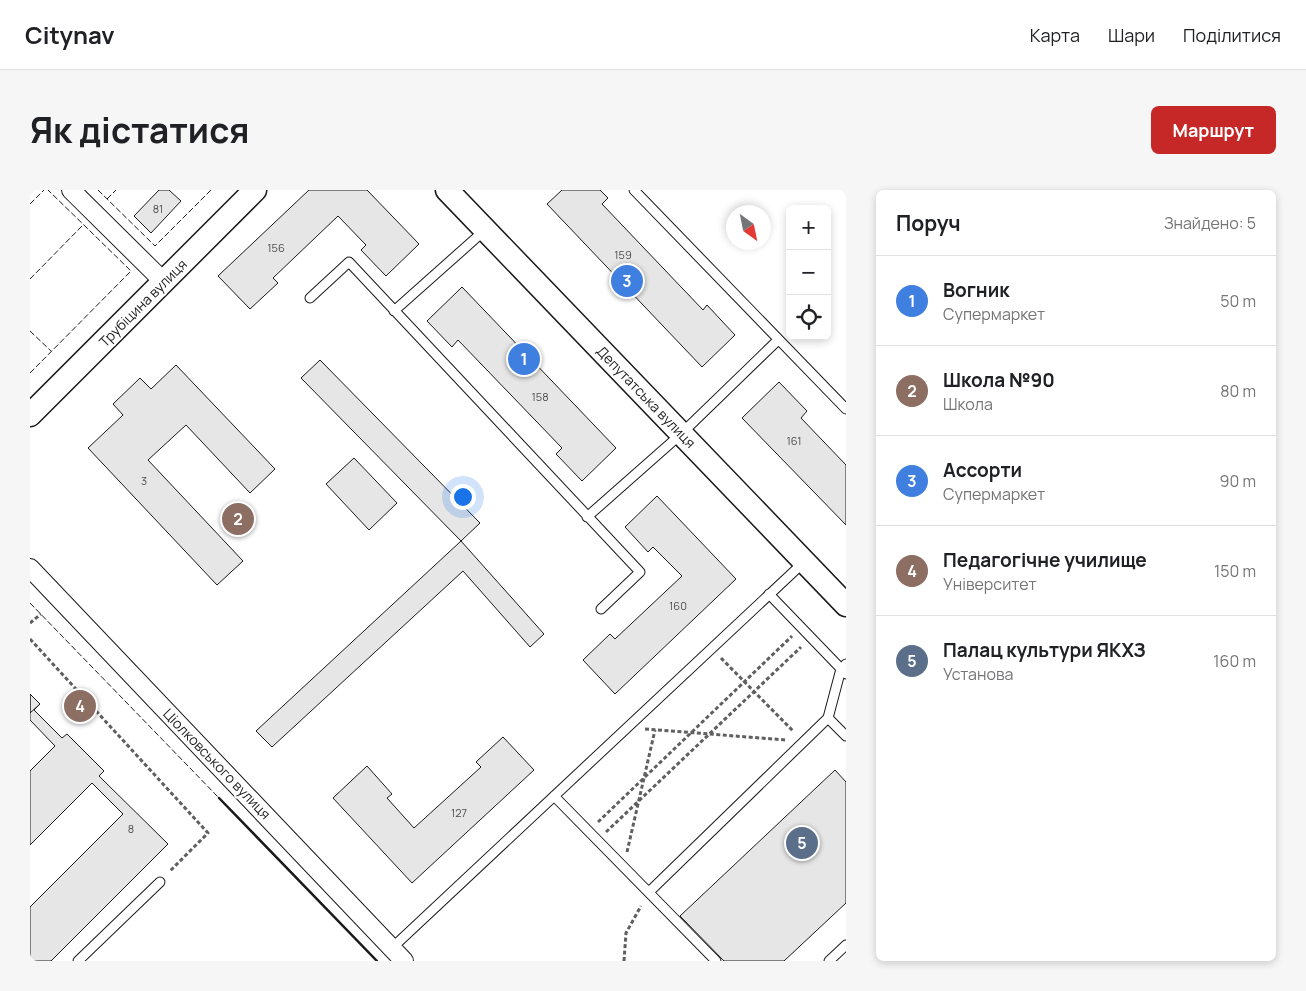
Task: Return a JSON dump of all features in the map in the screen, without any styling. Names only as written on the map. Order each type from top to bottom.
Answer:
[{"type":"street","points":[[71,190],[164,282]]},
{"type":"street","name":"Трубіцина вулиця","points":[[30,415],[255,190]]},
{"type":"street","name":"Депутатська вулиця","points":[[447,190],[846,605]]},
{"type":"street","name":"Ціолковського вулиця","points":[[30,568],[398,955]]},
{"type":"lane","points":[[634,190],[846,410]]},
{"type":"lane","points":[[394,311],[485,230]]},
{"type":"lane","points":[[310,298],[349,262],[640,572],[601,609]]},
{"type":"lane","points":[[587,517],[681,434],[778,340]]},
{"type":"lane","points":[[398,955],[554,796],[804,561]]},
{"type":"lane","points":[[649,892],[828,718],[844,669],[769,594]]},
{"type":"lane","points":[[828,718],[846,736]]},
{"type":"lane","points":[[554,796],[716,961]]},
{"type":"lane","points":[[78,961],[160,882]]},
{"type":"lane","points":[[829,961],[846,945]]},
{"type":"path","points":[[30,623],[40,614]]},
{"type":"path","points":[[589,831],[801,628]]},
{"type":"path","points":[[598,840],[811,638]]},
{"type":"path","points":[[30,639],[208,833],[160,882]]},
{"type":"path","points":[[712,648],[804,742]]},
{"type":"path","points":[[627,728],[804,742]]},
{"type":"path","points":[[624,867],[655,730]]},
{"type":"path","points":[[624,961],[626,933],[649,892]]},
{"type":"building","points":[[159,190],[169,190],[181,201],[151,233],[134,216]]},
{"type":"building","points":[[309,190],[367,190],[419,244],[386,276],[361,250],[366,245],[338,216],[273,278],[278,283],[250,309],[218,276]]},
{"type":"building","points":[[562,190],[600,190],[608,198],[602,204],[703,310],[707,305],[735,335],[702,367],[547,204]]},
{"type":"building","points":[[462,287],[616,448],[582,481],[556,454],[562,448],[458,340],[452,347],[427,321]]},
{"type":"building","points":[[320,360],[480,523],[461,541],[301,378]]},
{"type":"building","points":[[176,365],[275,469],[250,493],[186,425],[148,460],[243,561],[217,585],[88,448],[123,415],[113,404],[140,378],[151,389]]},
{"type":"building","points":[[779,382],[807,411],[801,418],[846,465],[846,525],[742,418]]},
{"type":"building","points":[[354,458],[397,503],[369,530],[326,484]]},
{"type":"building","points":[[657,496],[736,579],[615,694],[583,660],[610,634],[615,639],[682,576],[653,547],[648,552],[625,527]]},
{"type":"building","points":[[461,541],[544,634],[530,647],[463,571],[272,747],[256,731]]},
{"type":"building","points":[[30,694],[40,704],[34,710],[62,738],[67,734],[104,771],[99,776],[168,844],[51,961],[30,961],[30,907],[123,814],[92,783],[30,845],[30,771],[55,746],[30,720]]},
{"type":"building","points":[[30,694],[40,704],[30,713]]},
{"type":"building","points":[[503,737],[534,770],[412,883],[333,798],[367,766],[392,794],[387,798],[414,828],[481,767],[476,762]]},
{"type":"building","points":[[835,770],[846,782],[846,903],[784,961],[724,961],[680,916]]},
{"type":"fence","points":[[30,204],[44,190]]},
{"type":"fence","points":[[30,373],[131,271],[48,190]]},
{"type":"fence","points":[[98,190],[155,246],[211,190]]},
{"type":"fence","points":[[107,199],[116,190]]},
{"type":"fence","points":[[30,279],[83,225]]},
{"type":"fence","points":[[30,331],[51,351]]},
{"type":"fence","points":[[30,603],[219,798]]},
{"type":"wall","points":[[219,798],[377,961]]},
{"type":"place","name":"Ассорти","points":[[627,281]]},
{"type":"place","name":"Вогник","points":[[524,359]]},
{"type":"place","name":"Школа №90","points":[[238,519]]},
{"type":"place","name":"Педагогічне училище","points":[[80,706]]},
{"type":"place","name":"Палац культури ЯКХЗ","points":[[802,843]]}]
